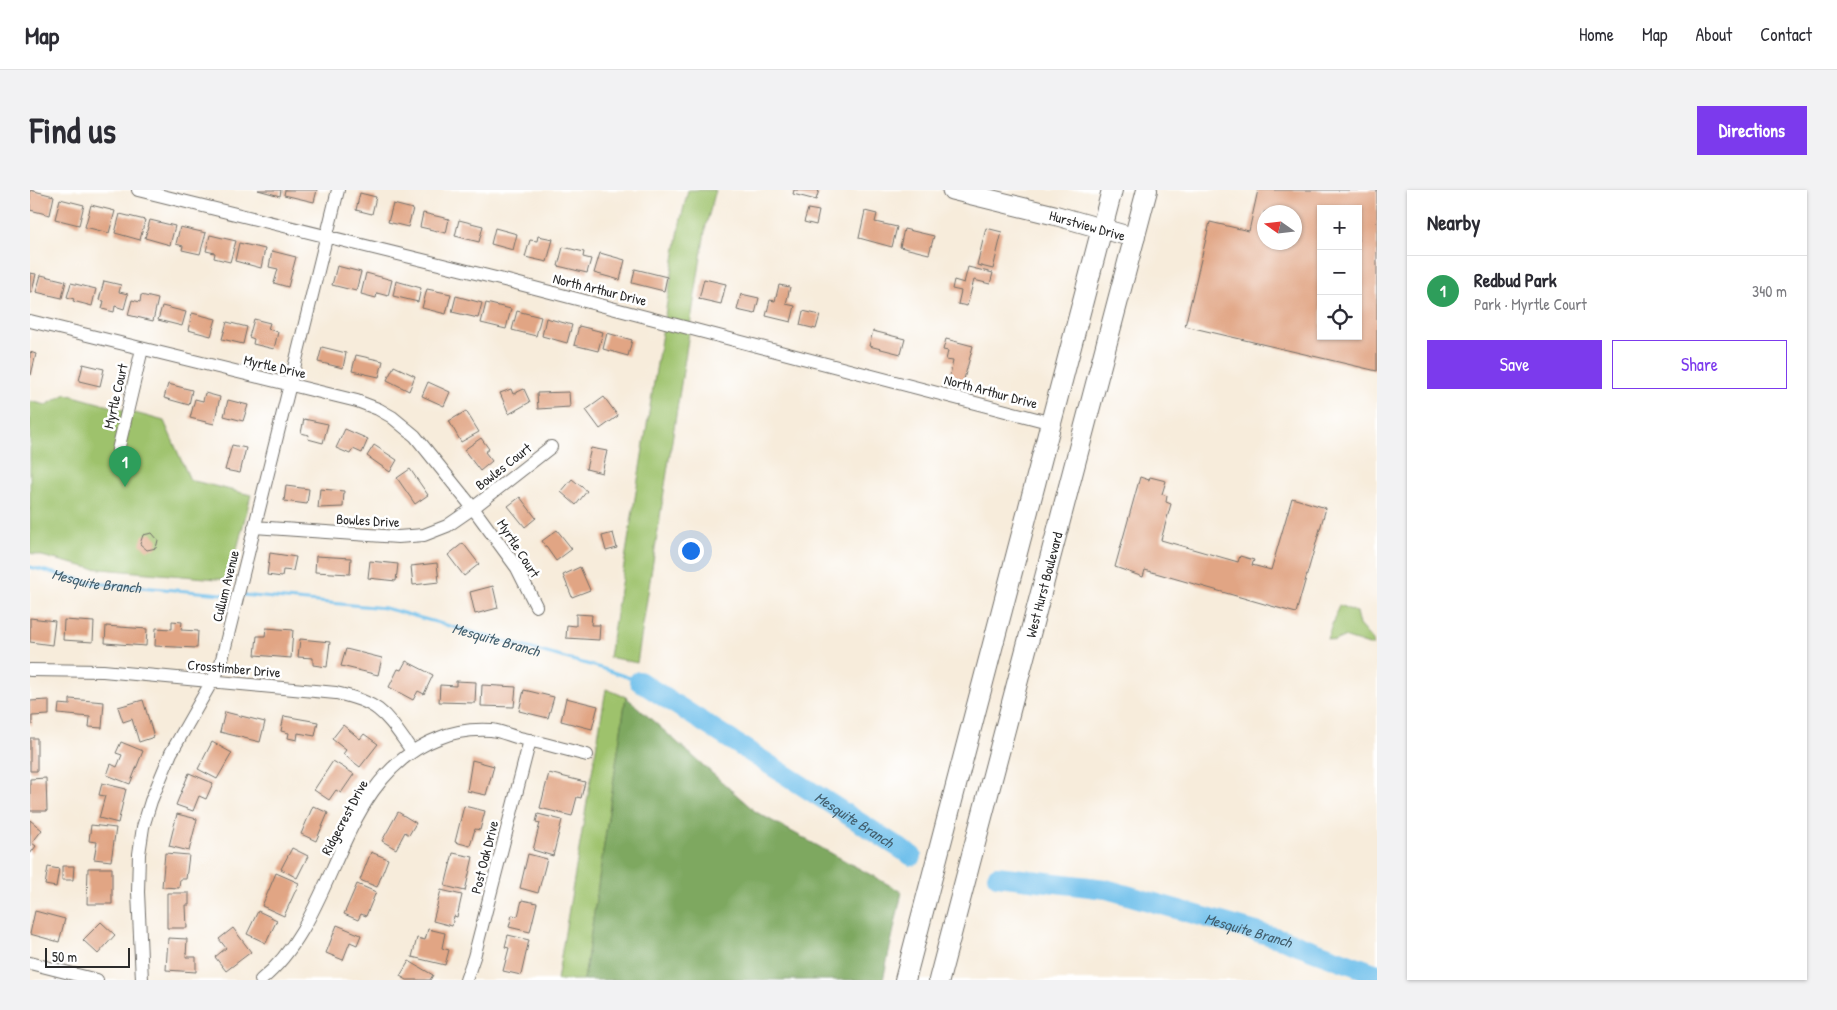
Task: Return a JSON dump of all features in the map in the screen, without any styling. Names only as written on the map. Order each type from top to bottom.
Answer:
[{"type":"main road","points":[[905,980],[1112,190]]},
{"type":"main road","name":"West Hurst Boulevard","points":[[939,980],[1147,190]]},
{"type":"street","name":"North Arthur Drive","points":[[138,190],[650,317],[1052,423]]},
{"type":"street","name":"Cullum Avenue","points":[[142,980],[138,892],[139,854],[144,827],[151,801],[171,753],[220,667],[338,190]]},
{"type":"street","name":"Hurstview Drive","points":[[952,190],[1054,215],[1135,238]]},
{"type":"street","name":"Myrtle Drive","points":[[30,321],[290,384],[357,401],[378,409],[392,417],[415,436],[473,508]]},
{"type":"street","name":"Myrtle Court","points":[[118,450],[142,349]]},
{"type":"street","name":"Bowles Court","points":[[473,508],[551,447]]},
{"type":"street","name":"Myrtle Court","points":[[473,508],[517,568],[536,606]]},
{"type":"street","name":"Bowles Drive","points":[[254,527],[398,538],[424,535],[447,526],[473,508]]},
{"type":"street","name":"Crosstimber Drive","points":[[30,670],[102,671],[336,693],[357,697],[372,703],[385,713],[412,751]]},
{"type":"street","name":"Ridgecrest Drive","points":[[261,980],[286,956],[302,932],[361,811],[375,787],[390,768],[412,751],[448,734],[472,730],[492,730],[586,755]]},
{"type":"street","name":"Post Oak Drive","points":[[466,980],[474,957],[530,740]]},
{"type":"street","points":[[30,963],[97,980]]},
{"type":"green space","points":[[688,190],[716,190],[706,225],[637,663],[609,657],[680,223]]},
{"type":"green space","points":[[66,394],[164,421],[190,480],[251,495],[229,580],[90,568],[30,553],[30,401],[46,405]]},
{"type":"green space","points":[[1339,605],[1356,612],[1359,625],[1373,641],[1372,646],[1344,637],[1334,641],[1327,639]]},
{"type":"green space","points":[[606,689],[626,697],[584,980],[557,980]]},
{"type":"green space","points":[[626,697],[756,812],[902,892],[883,980],[584,980]]},
{"type":"building","points":[[30,190],[54,196],[50,215],[30,210]]},
{"type":"building","points":[[258,190],[281,190],[280,196]]},
{"type":"building","points":[[285,190],[317,190],[314,202],[284,195]]},
{"type":"building","points":[[794,190],[819,190],[816,200],[793,194]]},
{"type":"building","points":[[1258,190],[1377,190],[1377,371],[1185,326],[1210,222],[1249,231]]},
{"type":"building","points":[[360,193],[376,197],[372,214],[356,210]]},
{"type":"building","points":[[60,199],[84,205],[79,225],[55,219]]},
{"type":"building","points":[[393,204],[413,209],[408,227],[388,222]]},
{"type":"building","points":[[91,205],[115,211],[109,233],[85,227]]},
{"type":"building","points":[[808,209],[819,211],[816,225],[804,222]]},
{"type":"building","points":[[865,211],[877,214],[875,222],[897,227],[892,247],[859,238]]},
{"type":"building","points":[[423,213],[449,219],[446,233],[420,227]]},
{"type":"building","points":[[120,214],[145,220],[140,240],[115,233]]},
{"type":"building","points":[[150,220],[175,226],[170,245],[145,238]]},
{"type":"building","points":[[459,220],[483,226],[479,242],[455,236]]},
{"type":"building","points":[[180,227],[206,233],[200,254],[182,250],[183,246],[176,244]]},
{"type":"building","points":[[495,228],[517,234],[513,250],[491,244]]},
{"type":"building","points":[[986,228],[1002,232],[993,269],[977,265]]},
{"type":"building","points":[[904,229],[934,236],[929,254],[900,247]]},
{"type":"building","points":[[210,235],[236,241],[230,262],[214,258],[215,253],[206,251]]},
{"type":"building","points":[[538,236],[553,239],[547,262],[525,257],[530,240],[537,241]]},
{"type":"building","points":[[239,243],[265,249],[261,268],[235,261]]},
{"type":"building","points":[[563,247],[584,252],[583,257],[591,259],[587,273],[558,266]]},
{"type":"building","points":[[272,251],[296,257],[288,287],[274,283],[278,269],[269,267]]},
{"type":"building","points":[[600,253],[625,260],[620,280],[594,273]]},
{"type":"building","points":[[337,266],[361,272],[356,291],[332,285]]},
{"type":"building","points":[[968,267],[993,273],[990,284],[974,280],[967,306],[958,304],[961,291],[952,289],[954,280],[964,283]]},
{"type":"building","points":[[635,269],[667,277],[664,291],[632,283]]},
{"type":"building","points":[[30,273],[36,274],[32,292],[30,292]]},
{"type":"building","points":[[366,273],[392,280],[388,296],[377,293],[376,298],[361,294]]},
{"type":"building","points":[[41,275],[66,281],[62,298],[36,292]]},
{"type":"building","points":[[704,279],[726,284],[721,304],[699,299]]},
{"type":"building","points":[[104,281],[121,285],[119,292],[128,294],[124,309],[115,306],[114,312],[102,309],[104,301],[99,300]]},
{"type":"building","points":[[396,281],[421,288],[418,302],[393,296]]},
{"type":"building","points":[[71,283],[96,289],[92,306],[73,301],[74,299],[67,297]]},
{"type":"building","points":[[779,285],[790,287],[786,304],[795,306],[791,322],[766,316],[770,300],[775,301]]},
{"type":"building","points":[[427,289],[451,294],[446,314],[422,308]]},
{"type":"building","points":[[741,294],[759,298],[755,314],[737,310]]},
{"type":"building","points":[[141,295],[158,299],[153,321],[128,315],[132,300],[140,302]]},
{"type":"building","points":[[456,296],[482,303],[478,318],[452,312]]},
{"type":"building","points":[[486,303],[511,309],[506,329],[481,323]]},
{"type":"building","points":[[162,306],[186,312],[182,326],[158,320]]},
{"type":"building","points":[[517,311],[541,317],[536,336],[512,330]]},
{"type":"building","points":[[803,311],[820,315],[816,329],[800,325]]},
{"type":"building","points":[[192,313],[216,319],[211,336],[188,330]]},
{"type":"building","points":[[546,318],[572,325],[567,343],[542,336]]},
{"type":"building","points":[[254,319],[270,323],[268,329],[278,332],[274,349],[253,344],[254,339],[249,337]]},
{"type":"building","points":[[227,322],[247,327],[243,344],[222,339]]},
{"type":"building","points":[[579,326],[603,332],[598,351],[574,345]]},
{"type":"building","points":[[873,331],[905,339],[901,354],[869,346]]},
{"type":"building","points":[[607,333],[632,340],[628,356],[603,349]]},
{"type":"building","points":[[946,339],[973,346],[963,383],[949,380],[953,361],[946,360],[948,351],[943,350]]},
{"type":"building","points":[[322,347],[346,353],[343,368],[318,362]]},
{"type":"building","points":[[30,352],[36,354],[31,375],[30,375]]},
{"type":"building","points":[[356,355],[383,361],[379,377],[352,371]]},
{"type":"building","points":[[83,364],[104,369],[100,386],[79,381]]},
{"type":"building","points":[[394,366],[415,376],[409,391],[387,380]]},
{"type":"building","points":[[428,382],[450,392],[444,406],[422,396]]},
{"type":"building","points":[[168,384],[192,390],[189,405],[164,398]]},
{"type":"building","points":[[511,389],[513,394],[524,389],[530,402],[509,414],[500,393]]},
{"type":"building","points":[[569,392],[570,407],[538,409],[537,393]]},
{"type":"building","points":[[205,393],[220,397],[214,424],[190,418],[195,399],[203,401]]},
{"type":"building","points":[[604,397],[618,416],[600,429],[586,410]]},
{"type":"building","points":[[228,400],[248,405],[243,421],[224,416]]},
{"type":"building","points":[[466,411],[479,432],[461,442],[449,421]]},
{"type":"building","points":[[304,419],[328,424],[323,443],[308,439],[309,435],[301,433]]},
{"type":"building","points":[[345,429],[368,439],[362,453],[353,449],[350,454],[336,448]]},
{"type":"building","points":[[481,438],[489,449],[485,452],[492,461],[480,471],[464,450]]},
{"type":"building","points":[[232,445],[246,448],[240,473],[225,470]]},
{"type":"building","points":[[374,445],[397,460],[390,472],[367,456]]},
{"type":"building","points":[[591,448],[607,451],[602,473],[586,469]]},
{"type":"building","points":[[410,469],[428,495],[415,504],[397,478]]},
{"type":"building","points":[[1140,477],[1149,480],[1150,477],[1166,481],[1162,494],[1167,496],[1166,502],[1171,504],[1161,540],[1238,562],[1240,556],[1254,560],[1252,565],[1271,570],[1292,498],[1326,508],[1296,613],[1145,570],[1143,577],[1115,567]]},
{"type":"building","points":[[572,479],[587,491],[576,505],[561,492]]},
{"type":"building","points":[[286,486],[309,489],[307,504],[284,501]]},
{"type":"building","points":[[320,489],[344,491],[343,507],[318,508]]},
{"type":"building","points":[[520,497],[536,518],[525,527],[508,506]]},
{"type":"building","points":[[557,530],[572,549],[556,561],[542,541]]},
{"type":"building","points":[[152,533],[158,540],[156,548],[147,550],[140,544],[143,535]]},
{"type":"building","points":[[613,533],[617,548],[606,551],[602,536]]},
{"type":"building","points":[[463,543],[479,564],[464,576],[448,555]]},
{"type":"building","points":[[270,553],[296,557],[293,571],[283,570],[282,577],[267,575]]},
{"type":"building","points":[[316,556],[351,558],[350,574],[315,572]]},
{"type":"building","points":[[370,561],[398,564],[396,581],[368,578]]},
{"type":"building","points":[[437,563],[439,582],[413,585],[411,566]]},
{"type":"building","points":[[580,567],[590,590],[572,597],[563,575]]},
{"type":"building","points":[[493,586],[498,608],[475,614],[470,592]]},
{"type":"building","points":[[576,614],[592,615],[591,625],[600,625],[599,640],[566,638],[567,625],[576,626]]},
{"type":"building","points":[[30,618],[55,621],[52,645],[30,642]]},
{"type":"building","points":[[64,620],[94,622],[93,642],[63,640]]},
{"type":"building","points":[[172,621],[182,622],[181,630],[198,631],[197,648],[155,646],[156,628],[172,629]]},
{"type":"building","points":[[106,626],[147,629],[146,646],[105,643]]},
{"type":"building","points":[[266,628],[293,630],[291,658],[255,655],[257,636],[265,636]]},
{"type":"building","points":[[300,639],[330,642],[327,667],[313,665],[313,658],[298,657]]},
{"type":"building","points":[[346,649],[382,658],[378,675],[341,666]]},
{"type":"building","points":[[406,661],[433,675],[424,694],[418,691],[413,700],[389,687],[398,669],[401,670]]},
{"type":"building","points":[[456,681],[476,682],[475,703],[439,702],[440,685],[456,686]]},
{"type":"building","points":[[482,685],[516,687],[514,707],[481,706]]},
{"type":"building","points":[[524,690],[554,697],[548,718],[519,711]]},
{"type":"building","points":[[566,698],[598,706],[592,729],[561,721]]},
{"type":"building","points":[[70,699],[104,702],[102,728],[89,727],[90,717],[58,714],[59,704],[70,705]]},
{"type":"building","points":[[49,700],[49,715],[32,716],[32,725],[30,725],[30,701]]},
{"type":"building","points":[[143,700],[154,737],[139,742],[132,719],[123,722],[118,707]]},
{"type":"building","points":[[225,712],[265,722],[260,742],[220,732]]},
{"type":"building","points":[[284,716],[318,722],[315,736],[298,733],[297,740],[288,738],[289,733],[281,731]]},
{"type":"building","points":[[343,725],[360,739],[364,734],[378,744],[360,767],[343,754],[346,750],[332,739]]},
{"type":"building","points":[[30,738],[37,738],[37,771],[30,771]]},
{"type":"building","points":[[121,742],[143,751],[130,784],[107,775],[111,764],[117,767],[122,755],[116,753]]},
{"type":"building","points":[[212,742],[232,753],[217,779],[198,769]]},
{"type":"building","points":[[472,760],[494,766],[486,795],[467,791]]},
{"type":"building","points":[[333,761],[354,774],[341,793],[336,790],[329,800],[314,790]]},
{"type":"building","points":[[189,773],[213,783],[206,799],[199,796],[193,811],[176,805]]},
{"type":"building","points":[[549,773],[585,782],[581,798],[577,797],[572,816],[540,808]]},
{"type":"building","points":[[46,778],[47,811],[30,811],[30,779]]},
{"type":"building","points":[[102,783],[126,789],[118,823],[99,818],[105,796],[99,795]]},
{"type":"building","points":[[313,806],[328,813],[316,841],[301,834]]},
{"type":"building","points":[[464,806],[485,811],[480,830],[475,829],[470,846],[455,842]]},
{"type":"building","points":[[398,812],[416,823],[409,835],[405,832],[396,849],[382,841]]},
{"type":"building","points":[[177,814],[197,819],[189,851],[169,846]]},
{"type":"building","points":[[538,814],[562,820],[553,856],[533,850],[540,823],[536,822]]},
{"type":"building","points":[[30,820],[42,830],[32,843],[36,846],[30,854]]},
{"type":"building","points":[[91,825],[116,828],[111,861],[94,859],[97,842],[89,841]]},
{"type":"building","points":[[292,848],[308,856],[297,878],[281,869]]},
{"type":"building","points":[[371,852],[388,859],[377,887],[360,880]]},
{"type":"building","points":[[165,853],[189,855],[186,879],[180,879],[179,888],[162,887]]},
{"type":"building","points":[[453,853],[473,857],[465,891],[445,886]]},
{"type":"building","points":[[528,854],[547,859],[538,893],[520,888]]},
{"type":"building","points":[[62,866],[74,866],[73,880],[62,880]]},
{"type":"building","points":[[48,867],[59,869],[56,887],[45,885]]},
{"type":"building","points":[[88,868],[112,868],[112,904],[87,904]]},
{"type":"building","points":[[276,873],[299,883],[284,916],[262,906]]},
{"type":"building","points":[[357,884],[376,892],[366,916],[361,914],[358,920],[344,914]]},
{"type":"building","points":[[441,890],[462,895],[457,917],[454,916],[452,926],[433,921]]},
{"type":"building","points":[[167,893],[189,893],[189,905],[186,905],[187,928],[167,928]]},
{"type":"building","points":[[522,900],[537,903],[530,932],[509,927],[512,915],[518,916]]},
{"type":"building","points":[[35,911],[65,919],[59,942],[30,934]]},
{"type":"building","points":[[258,911],[277,920],[266,943],[247,934]]},
{"type":"building","points":[[101,922],[115,935],[98,954],[83,940]]},
{"type":"building","points":[[337,925],[361,935],[357,945],[350,942],[343,960],[326,953]]},
{"type":"building","points":[[233,928],[251,952],[226,971],[215,957],[226,948],[219,939]]},
{"type":"building","points":[[428,929],[445,933],[442,948],[449,950],[445,965],[412,957],[417,938],[425,940]]},
{"type":"building","points":[[508,935],[529,940],[521,975],[503,971],[509,948],[505,947]]},
{"type":"building","points":[[168,938],[187,939],[186,957],[196,957],[196,972],[166,970]]},
{"type":"building","points":[[409,961],[433,975],[430,980],[407,980],[400,976]]},
{"type":"waterway","name":"Mesquite Branch","points":[[30,567],[93,583],[234,595]]},
{"type":"waterway","name":"Mesquite Branch","points":[[241,595],[385,608],[601,668],[639,681]]},
{"type":"waterway","name":"Mesquite Branch","points":[[639,681],[912,856]]},
{"type":"waterway","name":"Mesquite Branch","points":[[997,876],[1106,889],[1285,940],[1377,974]]},
{"type":"place","name":"Redbud Park","points":[[125,487]]}]
